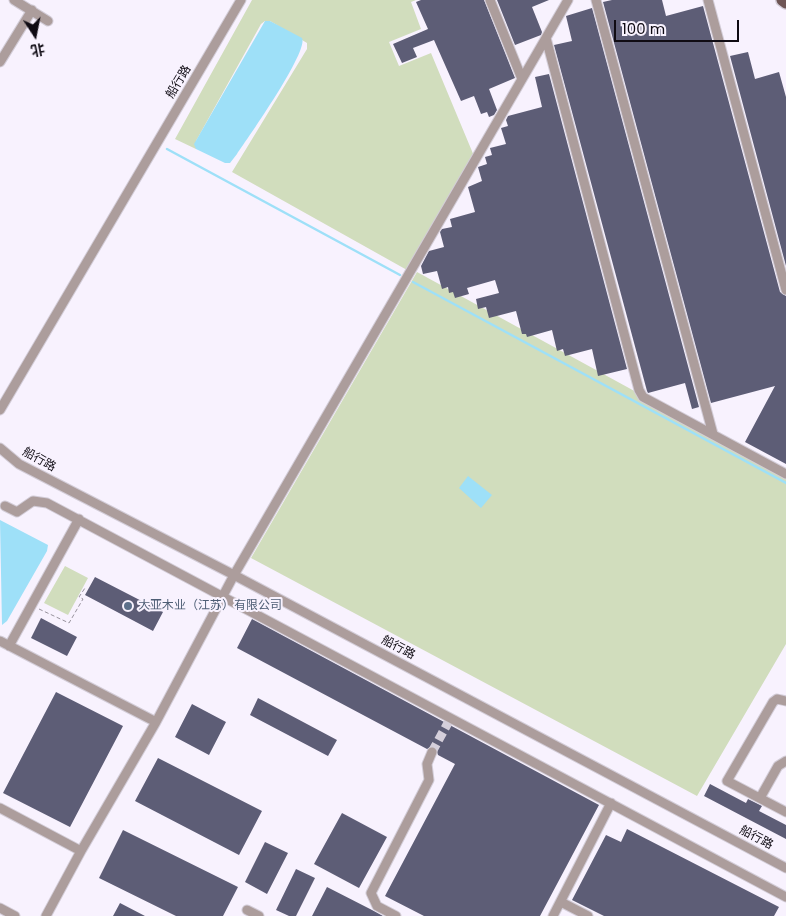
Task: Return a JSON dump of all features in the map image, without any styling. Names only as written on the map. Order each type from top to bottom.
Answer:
[{"type":"main road","points":[[782,0],[786,3]]},
{"type":"street","points":[[14,0],[48,20]]},
{"type":"street","name":"船行路","points":[[0,410],[242,0]]},
{"type":"street","points":[[490,0],[522,80]]},
{"type":"street","points":[[46,916],[81,850],[156,722],[234,575],[568,0]]},
{"type":"street","points":[[596,0],[713,434]]},
{"type":"street","points":[[708,0],[786,290]]},
{"type":"street","points":[[0,62],[32,10]]},
{"type":"street","points":[[546,38],[639,390],[643,396],[786,474]]},
{"type":"street","name":"船行路","points":[[0,448],[19,464],[234,575],[786,868]]},
{"type":"street","points":[[5,506],[17,512],[28,503],[42,501],[79,519],[450,720],[611,803],[786,897]]},
{"type":"street","points":[[9,646],[79,519]]},
{"type":"street","points":[[0,641],[156,722]]},
{"type":"street","points":[[786,701],[777,699],[773,702],[727,780],[786,812]]},
{"type":"street","points":[[396,916],[377,906],[371,892],[429,780],[426,764],[432,752]]},
{"type":"street","points":[[760,798],[778,766],[786,761]]},
{"type":"street","points":[[553,916],[611,803]]},
{"type":"street","points":[[0,808],[81,850]]},
{"type":"street","points":[[561,902],[588,916]]},
{"type":"street","points":[[0,908],[15,916]]},
{"type":"street","points":[[247,910],[260,916]]},
{"type":"path","points":[[31,606],[69,623],[82,599],[80,597],[85,588]]},
{"type":"green space","points":[[252,0],[416,0],[411,2],[421,29],[389,42],[399,66],[431,53],[474,156],[407,270],[232,172],[307,49],[307,43],[270,21],[265,21],[261,24],[196,141],[196,149],[175,139]]},
{"type":"green space","points":[[417,272],[786,474],[786,644],[697,796],[251,558]]},
{"type":"green space","points":[[65,566],[88,578],[68,615],[44,603]]},
{"type":"water","points":[[265,21],[270,21],[302,38],[302,46],[287,76],[264,114],[230,163],[225,163],[196,149],[194,144]]},
{"type":"water","points":[[468,476],[492,495],[481,508],[459,488]]},
{"type":"water","points":[[0,520],[48,545],[47,551],[7,621],[2,625]]},
{"type":"building","points":[[421,0],[484,0],[515,78],[489,89],[497,110],[494,115],[489,117],[487,112],[481,114],[474,96],[461,101],[434,40],[413,48],[417,57],[402,63],[393,44],[428,29],[416,2]]},
{"type":"building","points":[[497,0],[549,0],[532,7],[542,32],[541,35],[515,45]]},
{"type":"building","points":[[612,0],[662,0],[666,16],[703,6],[780,292],[786,296],[786,464],[745,442],[775,386],[711,403],[603,2]]},
{"type":"building","points":[[592,8],[699,407],[692,409],[685,383],[648,393],[647,391],[554,45],[572,41],[566,16]]},
{"type":"building","points":[[748,52],[755,79],[779,72],[786,97],[786,266],[730,56]]},
{"type":"building","points":[[549,74],[627,369],[598,376],[592,349],[565,356],[563,349],[557,351],[552,330],[527,337],[526,334],[522,334],[516,311],[489,318],[486,307],[478,309],[476,299],[499,293],[495,280],[467,288],[469,294],[455,298],[453,292],[449,293],[448,287],[442,289],[437,271],[423,274],[421,266],[429,251],[444,247],[440,232],[442,229],[452,227],[450,219],[475,212],[468,187],[482,181],[478,167],[487,164],[485,157],[492,155],[490,148],[506,144],[501,128],[508,126],[506,120],[508,116],[542,107],[535,77]]},
{"type":"building","points":[[95,577],[163,612],[153,631],[85,595]]},
{"type":"building","points":[[41,618],[77,637],[67,656],[31,638]]},
{"type":"building","points":[[252,619],[599,805],[540,916],[424,916],[385,896],[455,764],[438,755],[435,746],[427,749],[237,648]]},
{"type":"building","points":[[56,692],[123,726],[70,827],[3,793]]},
{"type":"building","points":[[258,698],[337,740],[328,756],[250,715]]},
{"type":"building","points":[[192,704],[226,722],[209,755],[175,737]]},
{"type":"building","points":[[158,758],[262,811],[239,855],[135,801]]},
{"type":"building","points":[[710,784],[746,803],[748,799],[762,806],[759,811],[786,825],[786,839],[704,796]]},
{"type":"building","points":[[342,813],[387,837],[359,888],[314,864]]},
{"type":"building","points":[[627,829],[779,907],[774,916],[604,916],[572,900],[606,835],[621,842]]},
{"type":"building","points":[[123,830],[238,887],[223,916],[176,916],[99,878]]},
{"type":"building","points":[[265,842],[288,853],[267,894],[245,882]]},
{"type":"building","points":[[296,869],[315,878],[296,916],[289,916],[276,910]]},
{"type":"building","points":[[327,887],[372,910],[383,916],[312,916]]},
{"type":"building","points":[[120,903],[145,916],[113,916]]},
{"type":"waterway","points":[[167,149],[400,275]]},
{"type":"waterway","points":[[413,282],[786,483]]},
{"type":"tunnel","points":[[432,752],[449,721]]},
{"type":"place","name":"大亚木业（江苏）有限公司","points":[[128,606]]}]
